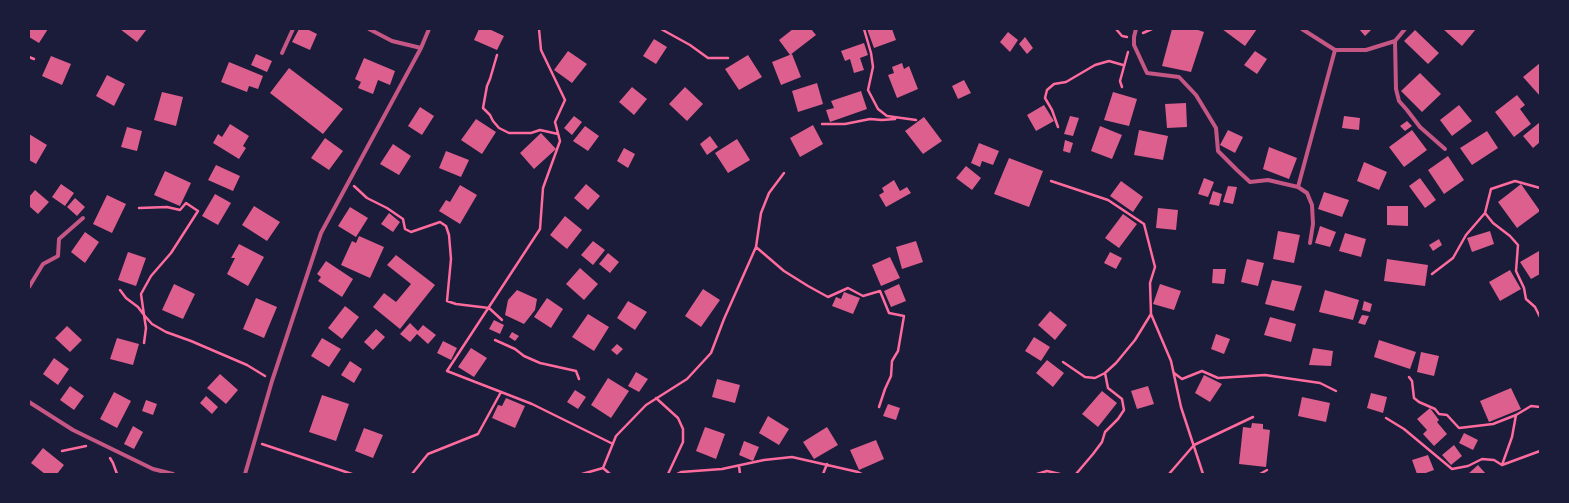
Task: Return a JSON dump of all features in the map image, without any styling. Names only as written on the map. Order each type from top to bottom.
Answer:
[{"type":"street","points":[[282,53],[293,29]]},
{"type":"street","points":[[369,29],[392,41],[421,48]]},
{"type":"street","points":[[245,474],[272,381],[322,234],[421,48],[429,29]]},
{"type":"street","points":[[1136,29],[1134,45],[1147,73],[1179,77],[1196,95],[1216,128],[1218,151],[1250,182],[1268,180],[1298,187],[1307,193],[1312,205],[1313,224],[1310,243]]},
{"type":"street","points":[[1302,29],[1335,50],[1366,50],[1395,41],[1405,29]]},
{"type":"street","points":[[1395,41],[1396,89],[1399,101],[1420,128],[1445,149]]},
{"type":"street","points":[[1298,187],[1335,50]]},
{"type":"street","points":[[29,288],[43,264],[58,256],[59,239],[83,218]]},
{"type":"street","points":[[29,402],[73,430],[154,469],[173,474]]},
{"type":"path","points":[[540,29],[541,50],[565,100],[555,122],[560,141],[543,188],[540,229],[447,371],[532,404],[613,444]]},
{"type":"path","points":[[661,29],[690,45],[708,58],[728,58]]},
{"type":"path","points":[[864,29],[872,53],[873,67],[868,90],[878,109],[887,116],[916,120]]},
{"type":"path","points":[[1116,29],[1122,36],[1134,37],[1123,65],[1120,81],[1122,87]]},
{"type":"path","points":[[497,55],[487,86],[483,108],[490,115],[493,121],[499,128],[509,133],[531,133],[540,130],[558,134]]},
{"type":"path","points":[[29,57],[34,59]]},
{"type":"path","points":[[1058,127],[1052,110],[1045,98],[1047,90],[1054,84],[1066,82],[1095,65],[1109,61],[1123,65]]},
{"type":"path","points":[[822,124],[845,124],[870,119],[882,120],[900,118]]},
{"type":"path","points":[[603,468],[616,436],[646,405],[686,379],[711,354],[724,319],[756,247],[761,213],[769,193],[784,173]]},
{"type":"path","points":[[1432,274],[1453,258],[1466,235],[1485,213],[1491,188],[1514,181],[1540,188]]},
{"type":"path","points":[[349,182],[367,198],[388,208],[403,219],[405,229],[411,232],[440,222],[446,226],[451,259],[447,301],[456,304],[488,308],[502,320]]},
{"type":"path","points":[[1051,182],[1065,185],[1108,200],[1144,224],[1155,267],[1150,283],[1151,314],[1174,373],[1181,407],[1203,474]]},
{"type":"path","points":[[139,208],[167,207],[180,210],[186,204],[198,211],[171,253],[152,276],[141,294],[146,328],[144,343]]},
{"type":"path","points":[[1485,213],[1493,223],[1510,236],[1518,245],[1516,271],[1524,288],[1526,299],[1535,307],[1540,317]]},
{"type":"path","points":[[756,247],[784,271],[828,297],[848,288],[863,296],[880,291],[889,313],[904,316],[898,351],[892,361],[891,376],[879,407]]},
{"type":"path","points":[[120,290],[126,298],[138,307],[152,324],[166,332],[247,365],[272,381]]},
{"type":"path","points":[[1063,362],[1085,377],[1095,378],[1105,373],[1135,340],[1151,314]]},
{"type":"path","points":[[495,340],[540,363],[576,371],[579,379]]},
{"type":"path","points":[[1174,373],[1182,379],[1202,370],[1218,378],[1265,375],[1320,383],[1336,391]]},
{"type":"path","points":[[1076,474],[1102,442],[1105,432],[1118,419],[1124,410],[1122,399],[1108,388],[1105,373]]},
{"type":"path","points":[[1409,377],[1412,381],[1414,398],[1434,409],[1439,414],[1447,415],[1459,428],[1493,424],[1516,416],[1531,406],[1540,407]]},
{"type":"path","points":[[412,474],[428,454],[478,434],[501,392]]},
{"type":"path","points":[[656,398],[678,418],[683,430],[683,442],[668,474]]},
{"type":"path","points":[[1502,465],[1512,437],[1516,416]]},
{"type":"path","points":[[1169,474],[1194,445],[1253,417]]},
{"type":"path","points":[[1386,418],[1404,429],[1452,469],[1468,466],[1482,459],[1494,460],[1502,465]]},
{"type":"path","points":[[62,451],[98,442]]},
{"type":"path","points":[[254,442],[352,474]]},
{"type":"path","points":[[1502,465],[1540,451]]},
{"type":"path","points":[[677,474],[681,472],[722,469],[792,457],[827,464],[862,474]]},
{"type":"path","points":[[823,474],[827,464]]},
{"type":"path","points":[[739,466],[740,474]]},
{"type":"path","points":[[582,474],[603,468]]},
{"type":"path","points":[[603,468],[610,474]]},
{"type":"path","points":[[1260,474],[1267,470]]},
{"type":"path","points":[[1037,474],[1047,471],[1060,474]]},
{"type":"building","points":[[29,29],[48,29],[39,43],[29,37]]},
{"type":"building","points":[[120,29],[147,29],[137,42]]},
{"type":"building","points":[[299,29],[307,29],[317,34],[310,50],[292,42]]},
{"type":"building","points":[[479,29],[489,29],[504,36],[497,50],[474,40]]},
{"type":"building","points":[[793,29],[811,29],[816,35],[790,55],[779,40]]},
{"type":"building","points":[[867,29],[892,29],[896,40],[874,48]]},
{"type":"building","points":[[1172,29],[1195,29],[1204,32],[1191,72],[1162,66]]},
{"type":"building","points":[[1222,29],[1257,29],[1245,46]]},
{"type":"building","points":[[1359,29],[1372,29],[1365,36]]},
{"type":"building","points":[[1443,29],[1476,29],[1462,46]]},
{"type":"building","points":[[1415,30],[1439,53],[1428,64],[1404,41]]},
{"type":"building","points":[[1008,32],[1018,40],[1010,52],[1000,42]]},
{"type":"building","points":[[1025,37],[1033,48],[1027,54],[1019,44]]},
{"type":"building","points":[[654,39],[667,47],[656,64],[643,56]]},
{"type":"building","points":[[864,43],[868,55],[860,58],[864,70],[854,73],[850,59],[845,61],[841,51]]},
{"type":"building","points":[[568,51],[587,64],[572,83],[554,70]]},
{"type":"building","points":[[1255,51],[1267,59],[1257,74],[1244,65]]},
{"type":"building","points":[[256,54],[272,61],[267,72],[251,65]]},
{"type":"building","points":[[792,54],[801,77],[781,85],[772,62]]},
{"type":"building","points":[[748,55],[762,77],[739,90],[725,69]]},
{"type":"building","points":[[51,56],[71,64],[62,85],[42,76]]},
{"type":"building","points":[[364,58],[395,71],[390,85],[378,80],[373,94],[358,88],[361,82],[355,79]]},
{"type":"building","points":[[229,62],[263,76],[258,89],[249,86],[247,92],[221,82]]},
{"type":"building","points":[[902,63],[904,69],[909,66],[918,89],[897,98],[888,75],[894,73],[892,67]]},
{"type":"building","points":[[1540,63],[1540,96],[1523,77]]},
{"type":"building","points":[[289,68],[343,109],[323,134],[270,93]]},
{"type":"building","points":[[1420,73],[1441,94],[1422,112],[1401,91]]},
{"type":"building","points":[[107,75],[125,84],[114,106],[96,96]]},
{"type":"building","points":[[964,80],[971,93],[958,99],[952,86]]},
{"type":"building","points":[[817,83],[823,104],[798,112],[792,91]]},
{"type":"building","points":[[632,87],[647,99],[634,115],[619,102]]},
{"type":"building","points":[[685,87],[703,104],[687,121],[669,104]]},
{"type":"building","points":[[861,91],[867,109],[830,122],[826,110],[834,108],[831,101]]},
{"type":"building","points":[[162,92],[183,97],[176,126],[154,120]]},
{"type":"building","points":[[1113,92],[1137,99],[1129,126],[1104,120]]},
{"type":"building","points":[[1517,95],[1525,105],[1520,109],[1531,124],[1514,137],[1495,112]]},
{"type":"building","points":[[1186,103],[1187,127],[1167,128],[1165,104]]},
{"type":"building","points":[[1044,105],[1054,121],[1036,131],[1027,115]]},
{"type":"building","points":[[1459,105],[1472,121],[1452,136],[1440,120]]},
{"type":"building","points":[[420,107],[434,116],[422,135],[408,126]]},
{"type":"building","points":[[574,116],[582,122],[572,135],[564,128]]},
{"type":"building","points":[[1070,116],[1079,118],[1073,136],[1064,134]]},
{"type":"building","points":[[1344,116],[1360,118],[1359,130],[1342,128]]},
{"type":"building","points":[[924,117],[942,141],[923,154],[905,131]]},
{"type":"building","points":[[476,119],[496,132],[482,154],[461,140]]},
{"type":"building","points":[[1407,121],[1412,126],[1405,131],[1400,126]]},
{"type":"building","points":[[1540,122],[1540,142],[1533,148],[1523,136]]},
{"type":"building","points":[[230,124],[249,136],[243,146],[246,148],[239,159],[213,143],[218,134],[222,137]]},
{"type":"building","points":[[813,125],[823,144],[800,157],[790,138]]},
{"type":"building","points":[[585,126],[599,136],[588,151],[573,141]]},
{"type":"building","points":[[1100,126],[1122,135],[1112,159],[1091,151]]},
{"type":"building","points":[[127,127],[142,131],[137,151],[121,147]]},
{"type":"building","points":[[1139,130],[1168,136],[1163,160],[1134,155]]},
{"type":"building","points":[[1228,130],[1243,137],[1235,153],[1220,145]]},
{"type":"building","points":[[1412,130],[1427,150],[1404,167],[1389,147]]},
{"type":"building","points":[[1487,131],[1498,148],[1472,165],[1460,148]]},
{"type":"building","points":[[541,133],[556,149],[534,169],[520,153]]},
{"type":"building","points":[[29,134],[47,145],[36,164],[29,160]]},
{"type":"building","points":[[710,136],[718,147],[707,155],[700,144]]},
{"type":"building","points":[[325,138],[343,151],[329,170],[311,158]]},
{"type":"building","points":[[737,139],[750,160],[728,173],[715,153]]},
{"type":"building","points":[[1065,140],[1073,143],[1070,153],[1063,151]]},
{"type":"building","points":[[979,143],[999,151],[993,165],[982,161],[980,167],[971,163]]},
{"type":"building","points":[[393,144],[411,156],[399,175],[380,164]]},
{"type":"building","points":[[1269,147],[1297,158],[1289,179],[1263,169]]},
{"type":"building","points":[[624,148],[635,154],[628,168],[617,161]]},
{"type":"building","points":[[446,151],[469,160],[461,177],[439,168]]},
{"type":"building","points":[[1448,156],[1464,180],[1444,194],[1428,170]]},
{"type":"building","points":[[1009,158],[1043,171],[1029,207],[994,194]]},
{"type":"building","points":[[1364,162],[1387,172],[1379,190],[1357,181]]},
{"type":"building","points":[[216,165],[240,176],[233,191],[208,180]]},
{"type":"building","points":[[966,166],[981,178],[972,190],[956,178]]},
{"type":"building","points":[[165,171],[191,183],[180,206],[154,195]]},
{"type":"building","points":[[1204,178],[1214,182],[1208,197],[1198,194]]},
{"type":"building","points":[[1420,178],[1436,200],[1425,208],[1409,186]]},
{"type":"building","points":[[894,180],[900,191],[907,187],[911,193],[886,207],[879,195],[884,192],[882,188]]},
{"type":"building","points":[[1121,181],[1143,197],[1133,212],[1110,196]]},
{"type":"building","points":[[61,184],[74,193],[65,206],[52,197]]},
{"type":"building","points":[[586,184],[600,196],[588,210],[574,198]]},
{"type":"building","points":[[1521,184],[1540,211],[1517,228],[1498,202]]},
{"type":"building","points":[[460,185],[477,195],[460,224],[439,211],[446,200],[450,202]]},
{"type":"building","points":[[1228,186],[1237,187],[1233,204],[1223,202]]},
{"type":"building","points":[[35,190],[49,202],[38,214],[29,206],[29,197]]},
{"type":"building","points":[[1213,191],[1222,194],[1219,206],[1209,204]]},
{"type":"building","points":[[1324,192],[1349,200],[1342,217],[1318,209]]},
{"type":"building","points":[[215,194],[231,203],[218,225],[202,216]]},
{"type":"building","points":[[107,195],[126,204],[112,233],[93,224]]},
{"type":"building","points":[[75,198],[85,207],[77,216],[67,207]]},
{"type":"building","points":[[254,206],[280,222],[267,241],[242,225]]},
{"type":"building","points":[[1387,206],[1408,206],[1408,226],[1387,225]]},
{"type":"building","points":[[350,207],[368,218],[356,237],[338,226]]},
{"type":"building","points":[[1158,208],[1178,210],[1176,230],[1156,228]]},
{"type":"building","points":[[389,213],[400,222],[393,232],[381,224]]},
{"type":"building","points":[[1123,214],[1137,224],[1119,248],[1105,238]]},
{"type":"building","points":[[565,216],[582,230],[567,249],[550,235]]},
{"type":"building","points":[[1320,226],[1336,232],[1330,247],[1315,243]]},
{"type":"building","points":[[1278,231],[1300,235],[1294,263],[1273,259]]},
{"type":"building","points":[[1490,231],[1494,244],[1472,252],[1467,238]]},
{"type":"building","points":[[85,232],[99,242],[85,263],[71,252]]},
{"type":"building","points":[[1345,233],[1366,239],[1361,257],[1339,251]]},
{"type":"building","points":[[359,236],[384,247],[370,278],[341,265],[352,241],[356,243]]},
{"type":"building","points":[[1439,239],[1442,245],[1433,251],[1429,245]]},
{"type":"building","points":[[593,241],[605,250],[593,265],[581,255]]},
{"type":"building","points":[[916,241],[923,262],[902,269],[896,247]]},
{"type":"building","points":[[239,244],[264,257],[248,286],[227,274],[235,258],[231,258]]},
{"type":"building","points":[[1539,251],[1540,274],[1531,279],[1520,262]]},
{"type":"building","points":[[128,252],[146,258],[136,286],[118,280]]},
{"type":"building","points":[[1110,252],[1122,258],[1116,269],[1104,263]]},
{"type":"building","points":[[608,253],[619,262],[610,273],[599,264]]},
{"type":"building","points":[[396,255],[435,285],[400,329],[373,307],[384,293],[396,302],[411,284],[387,265]]},
{"type":"building","points":[[890,257],[900,278],[881,286],[872,265]]},
{"type":"building","points":[[1247,259],[1264,263],[1258,286],[1241,282]]},
{"type":"building","points":[[1387,259],[1428,265],[1425,286],[1384,281]]},
{"type":"building","points":[[326,261],[353,279],[342,297],[318,281],[321,277],[317,274]]},
{"type":"building","points":[[580,268],[598,284],[584,300],[566,284]]},
{"type":"building","points":[[1213,269],[1226,269],[1224,284],[1212,283]]},
{"type":"building","points":[[1510,270],[1521,289],[1500,301],[1489,282]]},
{"type":"building","points":[[1272,280],[1302,286],[1294,311],[1265,304]]},
{"type":"building","points":[[174,284],[195,294],[183,319],[162,310]]},
{"type":"building","points":[[899,284],[906,301],[891,307],[884,291]]},
{"type":"building","points":[[1160,284],[1181,291],[1174,310],[1153,304]]},
{"type":"building","points":[[703,289],[720,300],[701,327],[685,316]]},
{"type":"building","points":[[517,290],[537,299],[535,310],[524,324],[505,315],[508,300]]},
{"type":"building","points":[[1325,290],[1359,300],[1353,320],[1319,312]]},
{"type":"building","points":[[844,292],[860,298],[853,314],[832,306],[836,297],[841,299]]},
{"type":"building","points":[[256,298],[277,307],[264,338],[243,329]]},
{"type":"building","points":[[547,298],[563,309],[551,328],[534,317]]},
{"type":"building","points":[[628,301],[647,312],[635,330],[617,318]]},
{"type":"building","points":[[1364,301],[1372,304],[1370,312],[1362,310]]},
{"type":"building","points":[[345,306],[359,317],[342,339],[328,328]]},
{"type":"building","points":[[1050,311],[1067,325],[1055,340],[1038,325]]},
{"type":"building","points":[[588,314],[609,327],[594,351],[572,337]]},
{"type":"building","points":[[1362,315],[1369,316],[1365,325],[1358,323]]},
{"type":"building","points":[[1270,317],[1296,324],[1291,342],[1264,335]]},
{"type":"building","points":[[494,320],[504,325],[500,334],[489,329]]},
{"type":"building","points":[[410,323],[418,331],[423,325],[436,335],[428,344],[417,334],[410,342],[400,334]]},
{"type":"building","points":[[67,326],[82,340],[70,352],[55,338]]},
{"type":"building","points":[[376,329],[385,337],[373,350],[364,342]]},
{"type":"building","points":[[512,332],[519,336],[515,341],[509,337]]},
{"type":"building","points":[[1216,334],[1230,339],[1224,354],[1211,349]]},
{"type":"building","points":[[1034,337],[1050,347],[1041,361],[1025,351]]},
{"type":"building","points":[[117,338],[139,344],[133,365],[110,359]]},
{"type":"building","points":[[322,338],[341,349],[329,367],[311,356]]},
{"type":"building","points":[[1379,340],[1416,352],[1410,369],[1374,357]]},
{"type":"building","points":[[443,341],[457,348],[451,360],[437,353]]},
{"type":"building","points":[[617,344],[623,349],[617,355],[611,350]]},
{"type":"building","points":[[471,348],[487,358],[474,377],[458,367]]},
{"type":"building","points":[[1313,348],[1333,351],[1331,366],[1309,365]]},
{"type":"building","points":[[1421,352],[1439,356],[1434,376],[1417,372]]},
{"type":"building","points":[[54,358],[69,369],[58,385],[43,374]]},
{"type":"building","points":[[1047,360],[1064,373],[1053,387],[1036,373]]},
{"type":"building","points":[[350,361],[362,369],[354,383],[341,375]]},
{"type":"building","points":[[636,372],[648,379],[639,392],[628,386]]},
{"type":"building","points":[[220,374],[238,390],[226,404],[207,388]]},
{"type":"building","points":[[1204,375],[1222,384],[1210,402],[1195,393]]},
{"type":"building","points":[[608,378],[629,391],[611,418],[591,405]]},
{"type":"building","points":[[717,379],[740,385],[735,403],[712,397]]},
{"type":"building","points":[[70,386],[84,396],[74,410],[60,400]]},
{"type":"building","points":[[1148,386],[1154,404],[1137,409],[1131,391]]},
{"type":"building","points":[[1511,388],[1521,409],[1489,422],[1480,401]]},
{"type":"building","points":[[575,390],[586,397],[578,409],[567,402]]},
{"type":"building","points":[[1102,391],[1117,403],[1098,427],[1082,414]]},
{"type":"building","points":[[114,392],[131,401],[117,428],[100,419]]},
{"type":"building","points":[[1371,393],[1387,397],[1383,413],[1367,408]]},
{"type":"building","points":[[322,395],[349,404],[336,441],[309,432]]},
{"type":"building","points":[[206,396],[218,407],[212,414],[200,403]]},
{"type":"building","points":[[1302,397],[1330,403],[1326,422],[1298,416]]},
{"type":"building","points":[[506,398],[525,406],[515,428],[492,418],[498,405],[502,406]]},
{"type":"building","points":[[146,400],[157,404],[153,415],[142,411]]},
{"type":"building","points":[[888,404],[900,408],[896,420],[883,416]]},
{"type":"building","points":[[1430,408],[1439,420],[1437,422],[1447,434],[1434,446],[1423,434],[1427,430],[1417,419]]},
{"type":"building","points":[[768,416],[789,429],[779,445],[759,433]]},
{"type":"building","points":[[1252,423],[1263,424],[1263,429],[1270,430],[1266,467],[1239,464],[1243,427],[1251,428]]},
{"type":"building","points":[[133,426],[143,432],[134,449],[124,444]]},
{"type":"building","points":[[705,427],[725,434],[716,459],[696,451]]},
{"type":"building","points":[[827,427],[838,445],[814,459],[803,442]]},
{"type":"building","points":[[364,428],[383,435],[373,458],[355,451]]},
{"type":"building","points":[[1464,433],[1478,440],[1473,450],[1459,443]]},
{"type":"building","points":[[876,440],[884,459],[859,470],[850,450]]},
{"type":"building","points":[[744,441],[759,447],[753,461],[739,455]]},
{"type":"building","points":[[1454,445],[1462,456],[1451,465],[1442,455]]},
{"type":"building","points":[[43,448],[64,465],[57,474],[45,474],[31,463]]},
{"type":"building","points":[[1428,455],[1434,470],[1423,474],[1417,474],[1412,460]]},
{"type":"building","points":[[1478,465],[1486,474],[1468,474]]}]
